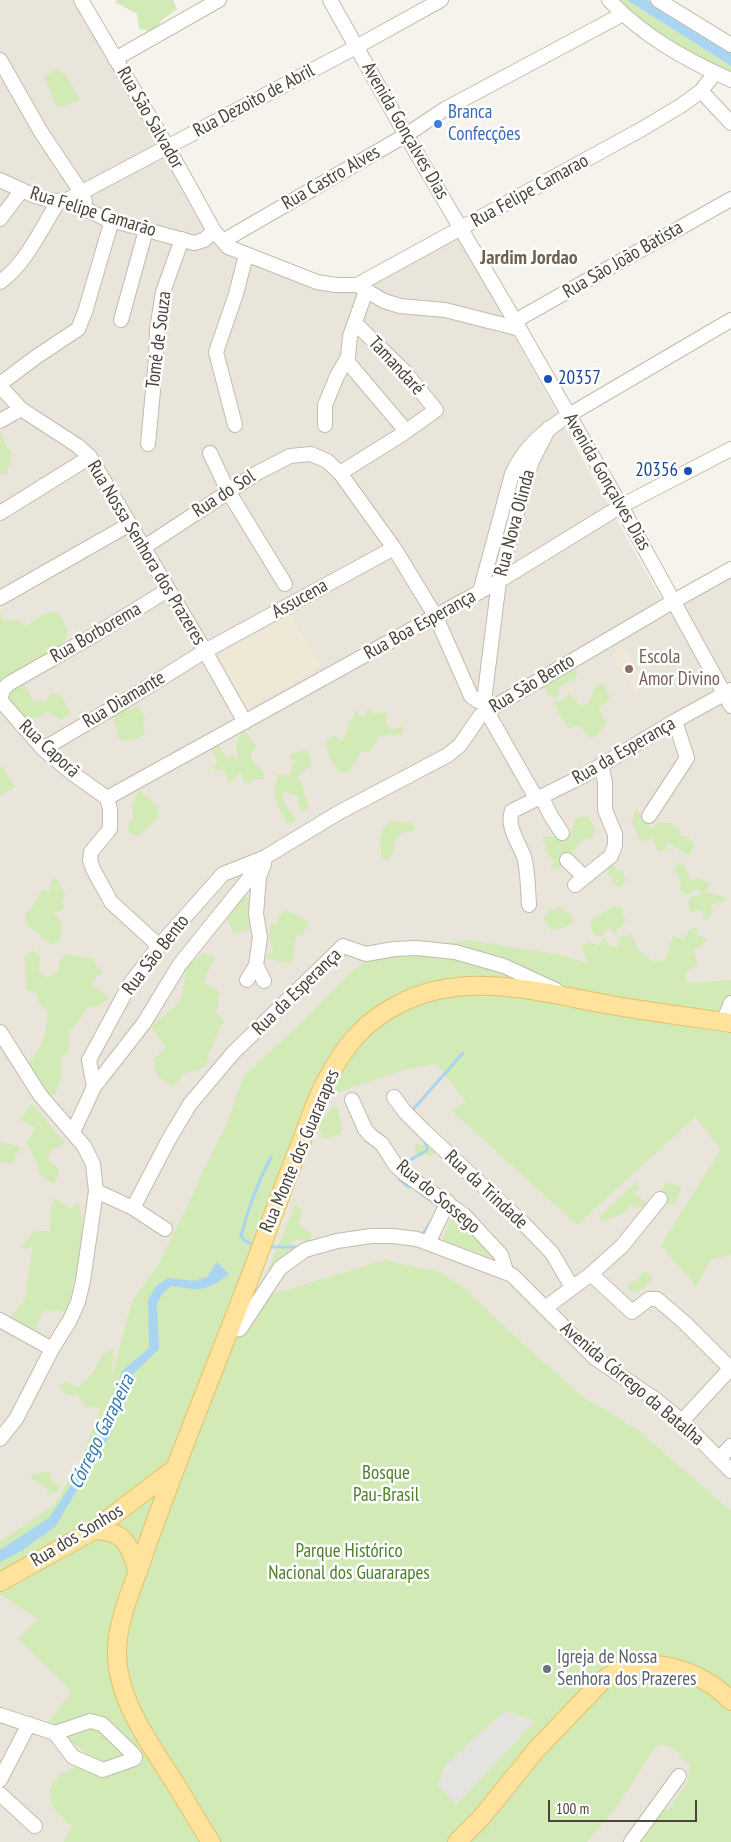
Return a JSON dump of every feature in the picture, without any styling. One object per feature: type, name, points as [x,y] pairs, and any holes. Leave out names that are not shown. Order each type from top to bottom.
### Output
[{"type":"main road","name":"Rua Monte dos Guararapes","points":[[211,1842],[131,1709],[121,1683],[117,1656],[119,1634],[121,1622],[174,1468],[324,1084],[341,1055],[357,1034],[374,1018],[400,1003],[428,991],[470,985],[510,988],[570,997],[612,1006],[727,1022]]},
{"type":"main road","name":"Rua dos Sonhos","points":[[0,1582],[94,1530],[174,1468]]},
{"type":"main road","points":[[94,1530],[112,1532],[122,1538],[130,1548],[138,1572]]},
{"type":"main road","points":[[457,1842],[481,1818],[536,1750],[599,1684],[611,1674],[645,1665],[678,1668],[712,1685],[731,1701]]},
{"type":"street","name":"Rua São Salvador","points":[[81,0],[218,236]]},
{"type":"street","points":[[115,59],[219,0]]},
{"type":"street","name":"Avenida Gonçalves Dias","points":[[330,0],[729,696]]},
{"type":"street","name":"Rua Dezoito de Abril","points":[[63,201],[168,148],[440,0]]},
{"type":"street","points":[[609,0],[653,38],[676,53],[731,80]]},
{"type":"street","points":[[658,0],[731,45]]},
{"type":"street","name":"Rua Castro Alves","points":[[218,236],[406,135],[445,109],[623,14]]},
{"type":"street","points":[[0,60],[41,132],[81,192],[90,212]]},
{"type":"street","name":"Rua Felipe Camarao","points":[[362,288],[462,229],[682,105],[701,91],[715,73]]},
{"type":"street","points":[[701,91],[731,123]]},
{"type":"street","name":"Rua Felipe Camarão","points":[[0,180],[35,196],[63,201],[112,220],[194,243],[218,236]]},
{"type":"street","points":[[0,219],[22,190]]},
{"type":"street","name":"Rua São João Batista","points":[[518,325],[731,199]]},
{"type":"street","points":[[0,282],[12,273],[22,261],[63,201]]},
{"type":"street","points":[[0,385],[36,357],[78,329],[85,312],[112,220]]},
{"type":"street","points":[[121,320],[146,230]]},
{"type":"street","points":[[218,236],[228,247],[318,282],[362,288],[400,306],[445,310],[518,325]]},
{"type":"street","name":"Tomé de Souza","points":[[148,444],[157,329],[163,292],[182,239]]},
{"type":"street","points":[[235,425],[216,352],[236,294],[246,255]]},
{"type":"street","points":[[325,425],[325,405],[346,360],[362,288]]},
{"type":"street","name":"Rua Nova Olinda","points":[[480,592],[512,474],[518,460],[530,445],[549,428],[568,416],[731,320]]},
{"type":"street","name":"Tamandaré","points":[[355,323],[405,372],[436,410],[406,431]]},
{"type":"street","points":[[346,360],[406,431],[340,473],[394,548],[436,616],[471,696],[486,707],[562,833]]},
{"type":"street","name":"Rua Nossa Senhora dos Prazeres","points":[[0,385],[21,409],[78,446],[90,457],[245,722]]},
{"type":"street","points":[[0,421],[21,409]]},
{"type":"street","name":"Rua Nova Olinda","points":[[486,707],[499,581],[532,460],[549,428]]},
{"type":"street","name":"Rua Boa Esperança","points":[[107,798],[480,592],[621,506],[731,449]]},
{"type":"street","points":[[210,452],[228,491],[285,584]]},
{"type":"street","name":"Rua do Sol","points":[[143,548],[228,491],[290,456],[311,454],[327,461],[340,473]]},
{"type":"street","points":[[0,514],[90,457]]},
{"type":"street","points":[[0,598],[130,524]]},
{"type":"street","name":"Assucena","points":[[205,651],[394,548]]},
{"type":"street","name":"Rua São Bento","points":[[94,1087],[89,1060],[130,984],[159,946],[223,874],[267,856],[338,813],[448,755],[464,739],[486,707],[731,569]]},
{"type":"street","name":"Rua Borborema","points":[[24,675],[168,590]]},
{"type":"street","name":"Rua Diamante","points":[[43,748],[133,696],[205,651]]},
{"type":"street","name":"Rua Caporã","points":[[24,675],[4,688],[1,701],[43,748],[72,773],[107,798]]},
{"type":"street","name":"Rua da Esperança","points":[[529,905],[524,857],[515,839],[510,815],[515,809],[585,775],[675,721],[729,696]]},
{"type":"street","points":[[649,816],[687,758],[675,721]]},
{"type":"street","points":[[567,860],[580,881],[611,856],[615,845],[614,828],[605,810],[605,782],[601,765]]},
{"type":"street","points":[[107,798],[110,809],[110,828],[91,852],[90,860],[111,902],[159,946]]},
{"type":"street","points":[[247,980],[256,965],[260,937],[256,914],[260,877],[267,856]]},
{"type":"street","name":"Rua São Bento","points":[[73,1132],[94,1087],[144,1023],[180,964],[267,856]]},
{"type":"street","name":"Rua da Esperança","points":[[133,1208],[168,1141],[190,1104],[234,1052],[343,946],[366,954],[410,948],[455,952],[504,966],[570,997]]},
{"type":"street","points":[[256,965],[264,980]]},
{"type":"street","points":[[727,1022],[731,1003]]},
{"type":"street","points":[[0,1032],[40,1095],[84,1146],[93,1164],[96,1191],[78,1302],[16,1419],[0,1439]]},
{"type":"street","name":"Rua da Trindade","points":[[394,1097],[405,1112],[425,1132],[523,1223],[552,1253],[572,1287]]},
{"type":"street","name":"Rua do Sossego","points":[[352,1100],[365,1129],[370,1135],[378,1139],[396,1166],[464,1215],[496,1248],[501,1255],[506,1271]]},
{"type":"street","points":[[96,1191],[133,1208],[165,1229]]},
{"type":"street","points":[[545,1308],[591,1274],[622,1246],[660,1199]]},
{"type":"street","points":[[430,1239],[448,1202]]},
{"type":"street","name":"Avenida Córrego da Batalha","points":[[229,1330],[240,1329],[280,1268],[305,1250],[330,1243],[371,1236],[430,1239],[506,1271],[518,1280],[595,1358],[656,1400],[682,1421],[731,1471]]},
{"type":"street","points":[[591,1274],[632,1312],[650,1299],[657,1299],[684,1322],[731,1368],[682,1421]]},
{"type":"street","points":[[0,1320],[52,1349]]},
{"type":"street","points":[[719,1459],[731,1446]]},
{"type":"street","points":[[0,1715],[55,1732],[90,1721],[102,1724],[135,1757],[103,1770],[73,1757],[55,1732]]},
{"type":"street","points":[[0,1780],[29,1724]]},
{"type":"street","points":[[631,1842],[679,1776]]},
{"type":"street","points":[[0,1794],[34,1826]]},
{"type":"shaded area","points":[[0,0],[77,0],[220,248],[350,291],[458,236],[665,606],[677,594],[731,561],[731,1842],[0,1842]]},
{"type":"shaded area","points":[[290,614],[321,666],[246,709],[216,657]]},
{"type":"shaded area","name":"Escola Amor Divino","points":[[624,647],[647,685],[635,692],[612,654]]},
{"type":"shaded area","points":[[505,1711],[535,1721],[457,1804],[438,1786],[445,1765]]},
{"type":"green space","points":[[116,0],[173,0],[177,9],[162,20],[154,32],[139,29],[137,14],[115,2]]},
{"type":"green space","points":[[616,0],[627,0],[731,66],[731,74],[654,32]]},
{"type":"green space","points":[[58,69],[67,76],[80,100],[57,108],[44,76]]},
{"type":"green space","points":[[0,431],[12,453],[7,475],[0,474]]},
{"type":"green space","points":[[57,611],[66,629],[67,636],[64,642],[49,654],[0,682],[0,612],[4,622],[16,619],[26,626],[43,615]]},
{"type":"green space","points":[[573,666],[577,671],[576,678],[557,688],[560,692],[557,697],[548,696],[546,688],[538,689],[546,680],[554,680],[556,676]]},
{"type":"green space","points":[[22,681],[33,700],[45,703],[51,693],[62,696],[70,712],[62,720],[47,712],[34,718],[22,714],[12,705],[5,692]]},
{"type":"green space","points":[[603,684],[611,698],[604,705],[598,706],[606,722],[604,728],[596,736],[590,738],[580,725],[568,728],[560,717],[554,702],[563,701],[569,693],[578,703],[584,706],[590,700],[595,687]]},
{"type":"green space","points":[[126,704],[131,710],[138,706],[145,718],[143,728],[145,735],[135,740],[120,741],[111,713]]},
{"type":"green space","points":[[368,708],[373,713],[386,712],[386,722],[390,729],[403,727],[402,734],[378,736],[375,745],[368,752],[361,752],[348,773],[339,772],[329,757],[326,741],[335,736],[342,741],[357,709],[359,716],[363,718]]},
{"type":"green space","points":[[244,731],[257,747],[251,753],[252,760],[264,772],[264,779],[254,780],[246,784],[240,773],[230,783],[222,769],[214,770],[217,760],[208,745],[216,742],[227,758],[233,755],[236,760],[238,755],[237,742]]},
{"type":"green space","points":[[308,750],[312,766],[302,772],[298,778],[302,784],[309,808],[301,812],[298,796],[283,791],[283,801],[296,820],[287,824],[276,800],[276,782],[278,775],[290,774],[292,764],[296,760],[289,758],[292,753]]},
{"type":"green space","points":[[0,765],[15,787],[0,796]]},
{"type":"green space","points":[[139,790],[158,807],[158,817],[136,836],[129,833],[128,825],[133,819],[132,805]]},
{"type":"green space","points":[[637,808],[642,821],[650,823],[650,829],[658,823],[671,823],[680,830],[681,836],[690,838],[694,845],[690,856],[668,842],[665,851],[658,850],[652,838],[645,841],[639,840],[635,826],[631,822]]},
{"type":"green space","points":[[588,816],[595,829],[592,839],[582,840],[558,869],[550,868],[554,862],[545,849],[548,844],[541,840],[544,837],[563,836],[572,831],[575,818]]},
{"type":"green space","points":[[391,820],[400,823],[412,822],[415,830],[403,833],[395,839],[394,851],[387,860],[381,858],[380,838],[383,829]]},
{"type":"green space","points":[[680,862],[687,870],[691,881],[699,878],[711,884],[705,892],[725,897],[725,902],[711,904],[713,912],[707,920],[702,920],[703,911],[696,910],[693,913],[689,911],[689,899],[700,895],[700,890],[697,889],[686,895],[679,890],[681,885],[678,874],[673,869]]},
{"type":"green space","points":[[612,863],[618,871],[623,871],[626,882],[619,887],[611,883],[614,879],[609,876],[608,867]]},
{"type":"green space","points":[[53,879],[58,880],[65,895],[62,902],[64,909],[54,913],[61,921],[61,939],[52,945],[27,925],[25,913],[42,890],[50,891]]},
{"type":"green space","points":[[240,888],[251,901],[254,928],[234,934],[221,906],[224,897]]},
{"type":"green space","points":[[613,905],[623,908],[622,913],[626,921],[616,931],[616,935],[608,927],[602,937],[593,934],[590,922]]},
{"type":"green space","points":[[557,906],[572,914],[573,923],[560,929],[550,930],[543,918],[548,914],[548,908],[556,912]]},
{"type":"green space","points":[[285,910],[301,917],[309,924],[303,934],[296,936],[292,963],[267,959],[266,956],[273,952],[269,927],[271,923],[276,925],[279,921],[278,917]]},
{"type":"green space","name":"Parque Histórico Nacional dos Guararapes","points":[[697,927],[697,935],[708,940],[694,951],[698,966],[688,970],[685,976],[687,980],[684,983],[731,980],[731,1255],[710,1260],[696,1287],[661,1245],[721,1149],[695,1117],[577,1225],[452,1111],[466,1102],[436,1064],[403,1070],[330,1095],[319,1124],[335,1104],[339,1112],[342,1129],[339,1135],[324,1139],[317,1128],[250,1301],[385,1260],[439,1272],[466,1289],[511,1333],[585,1399],[640,1432],[731,1511],[731,1842],[639,1842],[641,1837],[649,1832],[659,1809],[668,1810],[688,1782],[690,1765],[683,1760],[676,1750],[663,1744],[655,1747],[617,1807],[587,1842],[64,1842],[72,1826],[55,1810],[50,1797],[50,1790],[59,1775],[72,1769],[83,1757],[89,1757],[49,1721],[72,1692],[18,1639],[38,1619],[0,1594],[0,1542],[55,1504],[80,1461],[101,1408],[85,1407],[78,1396],[66,1394],[58,1385],[68,1382],[78,1388],[91,1375],[103,1354],[114,1349],[111,1380],[132,1301],[159,1264],[227,1123],[244,1076],[302,1022],[353,970],[375,955],[468,940],[562,955],[589,964],[581,947],[589,942],[598,946],[604,938],[611,947],[617,947],[620,937],[632,934],[639,950],[654,961],[665,960],[673,936],[684,939],[689,930]]},
{"type":"green space","points":[[33,950],[40,956],[39,972],[46,977],[54,974],[59,969],[60,961],[65,954],[94,959],[97,967],[103,972],[96,977],[91,985],[102,991],[109,999],[94,1008],[88,1007],[74,1027],[69,1030],[69,1053],[61,1057],[62,1071],[59,1085],[55,1094],[49,1095],[28,1063],[37,1052],[47,1025],[47,1011],[38,1003],[36,993],[26,989],[25,956]]},
{"type":"green space","points":[[205,953],[215,958],[203,982],[220,992],[216,1013],[224,1020],[210,1050],[206,1067],[183,1074],[174,1087],[158,1077],[153,1060],[166,1047],[151,1027],[179,1003],[187,965]]},
{"type":"green space","points":[[32,1103],[65,1143],[50,1151],[48,1160],[59,1170],[55,1184],[40,1176],[35,1158],[26,1143],[36,1128],[20,1120]]},
{"type":"green space","points":[[430,1138],[436,1152],[430,1156],[419,1157],[414,1146],[419,1144],[422,1146]]},
{"type":"green space","points":[[0,1142],[21,1147],[11,1164],[0,1162]]},
{"type":"green space","points":[[636,1182],[640,1188],[634,1192],[647,1204],[638,1208],[632,1205],[627,1206],[627,1211],[602,1222],[599,1217]]},
{"type":"green space","points":[[666,1182],[682,1187],[674,1205],[667,1204],[661,1192]]},
{"type":"green space","points":[[55,1198],[70,1209],[79,1202],[83,1229],[81,1251],[67,1312],[52,1310],[42,1312],[34,1334],[9,1319],[25,1300],[32,1248],[21,1247],[34,1231],[50,1231],[50,1209]]},
{"type":"green space","points":[[295,1205],[302,1209],[299,1225],[312,1234],[310,1241],[293,1240],[293,1250],[276,1263],[267,1273]]},
{"type":"green space","points":[[454,1212],[502,1261],[442,1240]]},
{"type":"green space","points":[[643,1271],[650,1274],[653,1278],[643,1288],[630,1292],[628,1286],[631,1282],[636,1282]]},
{"type":"green space","points":[[49,1472],[53,1482],[61,1487],[57,1493],[54,1492],[51,1496],[43,1485],[31,1479],[31,1474]]},
{"type":"water","points":[[627,0],[648,0],[731,53],[731,66]]},
{"type":"water","name":"Córrego Garapeira","points":[[217,1262],[229,1274],[221,1280],[202,1289],[171,1286],[162,1294],[157,1304],[159,1349],[129,1378],[112,1432],[55,1527],[21,1551],[0,1562],[0,1550],[49,1518],[74,1481],[94,1446],[114,1399],[122,1371],[149,1348],[148,1300],[156,1286],[168,1278],[194,1281],[207,1277]]},
{"type":"waterway","points":[[410,1113],[463,1053]]},
{"type":"waterway","points":[[407,1164],[410,1160],[427,1150],[427,1145],[421,1137]]},
{"type":"waterway","points":[[252,1244],[245,1241],[241,1236],[254,1195],[271,1157]]},
{"type":"waterway","points":[[400,1174],[399,1179],[407,1186],[415,1188],[435,1204],[438,1207],[437,1211]]},
{"type":"waterway","points":[[421,1236],[432,1221]]},
{"type":"waterway","points":[[270,1247],[299,1247]]},
{"type":"place","name":"Branca Confecções","points":[[438,124]]},
{"type":"place","name":"20357","points":[[548,379]]},
{"type":"place","name":"20356","points":[[688,471]]},
{"type":"place","name":"Escola Amor Divino","points":[[629,669]]},
{"type":"place","name":"Igreja de Nossa Senhora dos Prazeres","points":[[547,1669]]},
{"type":"district","name":"Jardim Jordao","points":[[529,258]]},
{"type":"park label","name":"Bosque Pau-Brasil","points":[[386,1485]]}]
